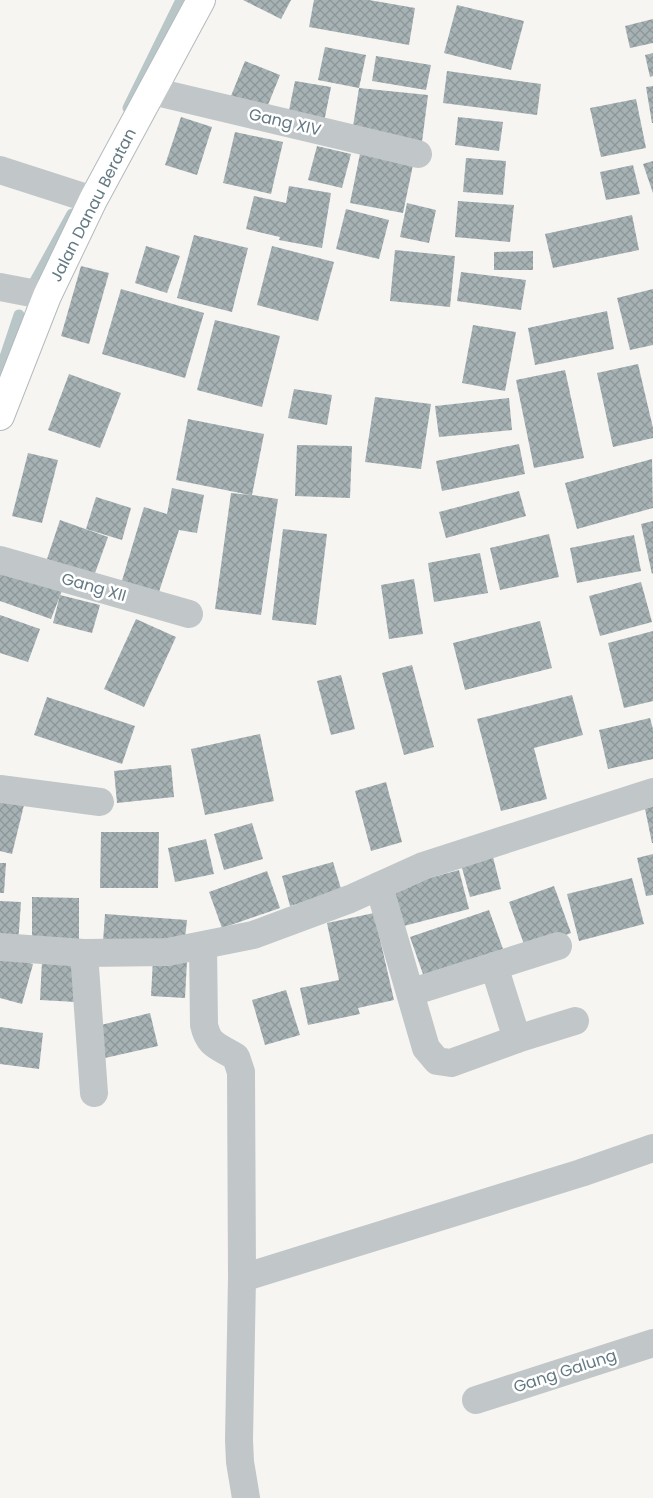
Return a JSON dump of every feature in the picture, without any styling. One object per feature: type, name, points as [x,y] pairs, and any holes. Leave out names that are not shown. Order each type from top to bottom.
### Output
[{"type":"street","name":"Jalan Danau Beratan","points":[[0,416],[47,296],[93,200],[201,0]]},
{"type":"street","name":"Gang XIV","points":[[152,91],[418,154]]},
{"type":"street","points":[[0,170],[93,200]]},
{"type":"street","points":[[0,287],[47,296]]},
{"type":"street","name":"Gang XII","points":[[0,560],[189,614]]},
{"type":"street","points":[[0,789],[100,802]]},
{"type":"street","points":[[0,947],[84,952],[168,952],[253,935],[286,924],[441,859],[653,792]]},
{"type":"street","points":[[379,886],[412,992],[426,1048],[437,1060],[451,1064],[517,1039],[575,1021]]},
{"type":"street","points":[[203,946],[204,1025],[206,1036],[211,1043],[236,1057],[241,1072],[242,1278],[239,1447],[246,1498]]},
{"type":"street","points":[[412,992],[558,946]]},
{"type":"street","points":[[84,952],[94,1093]]},
{"type":"street","points":[[494,966],[517,1039]]},
{"type":"street","points":[[242,1278],[581,1173],[653,1148]]},
{"type":"street","name":"Gang Galung","points":[[476,1400],[653,1343]]},
{"type":"building","points":[[243,0],[291,0],[281,19]]},
{"type":"building","points":[[314,0],[369,0],[415,8],[409,45],[309,27]]},
{"type":"building","points":[[457,5],[524,21],[511,70],[444,53]]},
{"type":"building","points":[[653,19],[653,43],[630,48],[625,26]]},
{"type":"building","points":[[325,47],[366,55],[359,88],[318,80]]},
{"type":"building","points":[[653,53],[653,76],[650,77],[645,55]]},
{"type":"building","points":[[376,56],[431,65],[426,90],[372,81]]},
{"type":"building","points":[[245,61],[280,75],[264,115],[229,101]]},
{"type":"building","points":[[447,71],[541,84],[537,115],[443,103]]},
{"type":"building","points":[[295,81],[331,87],[323,127],[287,120]]},
{"type":"building","points":[[653,86],[653,123],[652,123],[646,87]]},
{"type":"building","points":[[359,88],[428,95],[422,142],[352,133]]},
{"type":"building","points":[[636,99],[646,148],[601,157],[590,108]]},
{"type":"building","points":[[181,117],[212,127],[197,175],[165,165]]},
{"type":"building","points":[[458,117],[503,122],[499,151],[455,145]]},
{"type":"building","points":[[235,132],[283,142],[271,194],[223,183]]},
{"type":"building","points":[[317,146],[351,154],[342,188],[308,180]]},
{"type":"building","points":[[361,149],[414,160],[403,213],[350,203]]},
{"type":"building","points":[[466,158],[506,161],[503,195],[463,192]]},
{"type":"building","points":[[653,161],[653,193],[643,164]]},
{"type":"building","points":[[633,165],[640,194],[606,200],[600,172]]},
{"type":"building","points":[[289,186],[331,193],[322,248],[279,240],[280,237],[246,229],[254,196],[286,203]]},
{"type":"building","points":[[458,201],[514,205],[510,242],[455,237]]},
{"type":"building","points":[[407,203],[436,210],[429,243],[400,237]]},
{"type":"building","points":[[346,209],[389,220],[379,259],[336,249]]},
{"type":"building","points":[[632,215],[639,250],[553,268],[545,234]]},
{"type":"building","points":[[194,235],[248,248],[232,312],[177,298]]},
{"type":"building","points":[[146,246],[180,256],[167,293],[135,283]]},
{"type":"building","points":[[272,246],[334,262],[318,321],[257,305]]},
{"type":"building","points":[[395,250],[455,256],[450,307],[390,301]]},
{"type":"building","points":[[533,251],[533,270],[494,270],[494,252]]},
{"type":"building","points":[[81,266],[109,273],[89,344],[61,336]]},
{"type":"building","points":[[461,272],[526,280],[521,310],[457,301]]},
{"type":"building","points":[[121,289],[204,313],[185,378],[102,354]]},
{"type":"building","points":[[653,289],[653,345],[630,350],[617,298]]},
{"type":"building","points":[[607,311],[614,349],[535,365],[528,328]]},
{"type":"building","points":[[215,320],[280,336],[262,407],[197,390]]},
{"type":"building","points":[[473,325],[516,332],[505,391],[462,383]]},
{"type":"building","points":[[638,364],[653,428],[653,438],[613,447],[597,373]]},
{"type":"building","points":[[565,370],[584,458],[534,468],[516,380]]},
{"type":"building","points":[[69,374],[121,393],[100,448],[48,430]]},
{"type":"building","points":[[294,389],[332,395],[327,425],[288,418]]},
{"type":"building","points":[[375,397],[431,404],[421,469],[365,462]]},
{"type":"building","points":[[509,398],[512,430],[439,437],[435,406]]},
{"type":"building","points":[[188,419],[264,434],[252,495],[278,499],[261,615],[215,609],[231,493],[250,495],[176,480]]},
{"type":"building","points":[[519,444],[525,474],[442,491],[436,461]]},
{"type":"building","points":[[297,445],[352,446],[350,498],[295,496]]},
{"type":"building","points":[[28,453],[58,460],[42,523],[12,516]]},
{"type":"building","points":[[652,459],[653,508],[577,529],[565,483]]},
{"type":"building","points":[[172,488],[204,495],[197,533],[179,530],[158,595],[121,584],[144,507],[167,514]]},
{"type":"building","points":[[519,491],[526,516],[446,538],[439,512]]},
{"type":"building","points":[[96,497],[131,508],[122,540],[86,529]]},
{"type":"building","points":[[60,520],[108,537],[94,576],[47,559]]},
{"type":"building","points":[[653,521],[653,573],[652,574],[641,524]]},
{"type":"building","points":[[283,529],[327,534],[316,625],[272,620]]},
{"type":"building","points":[[549,534],[559,577],[500,590],[490,548]]},
{"type":"building","points":[[634,535],[641,571],[577,583],[570,548]]},
{"type":"building","points":[[480,553],[488,593],[434,602],[428,563]]},
{"type":"building","points":[[0,565],[63,588],[51,619],[0,601]]},
{"type":"building","points":[[414,579],[423,634],[389,639],[381,585]]},
{"type":"building","points":[[641,582],[652,622],[600,636],[589,596]]},
{"type":"building","points":[[60,595],[100,605],[92,633],[53,623]]},
{"type":"building","points":[[0,615],[40,629],[28,662],[0,653]]},
{"type":"building","points":[[136,619],[176,637],[144,707],[104,689]]},
{"type":"building","points":[[540,621],[552,668],[465,690],[453,643]]},
{"type":"building","points":[[653,631],[653,701],[624,708],[608,643]]},
{"type":"building","points":[[412,665],[434,747],[404,755],[382,673]]},
{"type":"building","points":[[341,675],[355,729],[331,735],[317,681]]},
{"type":"building","points":[[572,695],[583,735],[534,748],[547,799],[501,811],[477,719]]},
{"type":"building","points":[[47,697],[135,726],[122,764],[34,735]]},
{"type":"building","points":[[650,718],[653,729],[653,759],[608,769],[599,730]]},
{"type":"building","points":[[260,734],[274,801],[205,815],[191,749]]},
{"type":"building","points":[[171,765],[174,797],[117,803],[114,771]]},
{"type":"building","points":[[386,782],[402,842],[371,851],[355,791]]},
{"type":"building","points":[[0,799],[24,805],[12,854],[0,851]]},
{"type":"building","points":[[653,802],[653,843],[652,843],[644,804]]},
{"type":"building","points":[[252,823],[263,859],[224,870],[214,834]]},
{"type":"building","points":[[101,832],[159,832],[158,888],[100,888]]},
{"type":"building","points":[[206,839],[214,874],[175,882],[168,848]]},
{"type":"building","points":[[491,849],[501,889],[470,897],[459,857]]},
{"type":"building","points":[[653,854],[653,895],[646,896],[637,858]]},
{"type":"building","points":[[333,862],[342,892],[290,906],[282,876]]},
{"type":"building","points":[[0,863],[6,863],[4,893],[0,893]]},
{"type":"building","points":[[459,870],[469,909],[400,927],[389,889]]},
{"type":"building","points":[[267,871],[280,908],[222,928],[209,892]]},
{"type":"building","points":[[632,878],[644,924],[579,941],[567,894]]},
{"type":"building","points":[[554,886],[571,933],[526,950],[509,902]]},
{"type":"building","points":[[32,897],[79,898],[79,948],[32,947]]},
{"type":"building","points":[[0,901],[21,902],[18,944],[0,943]]},
{"type":"building","points":[[489,910],[503,949],[424,977],[410,937]]},
{"type":"building","points":[[374,913],[394,1000],[358,1008],[360,1014],[308,1025],[300,988],[339,980],[327,923]]},
{"type":"building","points":[[105,914],[187,920],[184,948],[103,942]]},
{"type":"building","points":[[0,954],[33,964],[22,1004],[0,998]]},
{"type":"building","points":[[153,959],[187,961],[185,998],[151,996]]},
{"type":"building","points":[[42,961],[78,962],[76,1002],[40,1000]]},
{"type":"building","points":[[286,990],[300,1035],[265,1045],[252,1000]]},
{"type":"building","points":[[150,1013],[158,1046],[105,1058],[97,1026]]},
{"type":"building","points":[[0,1027],[43,1033],[39,1069],[0,1064]]},
{"type":"waterway","points":[[128,108],[181,0]]},
{"type":"waterway","points":[[28,294],[72,214]]},
{"type":"waterway","points":[[0,372],[19,315]]}]
